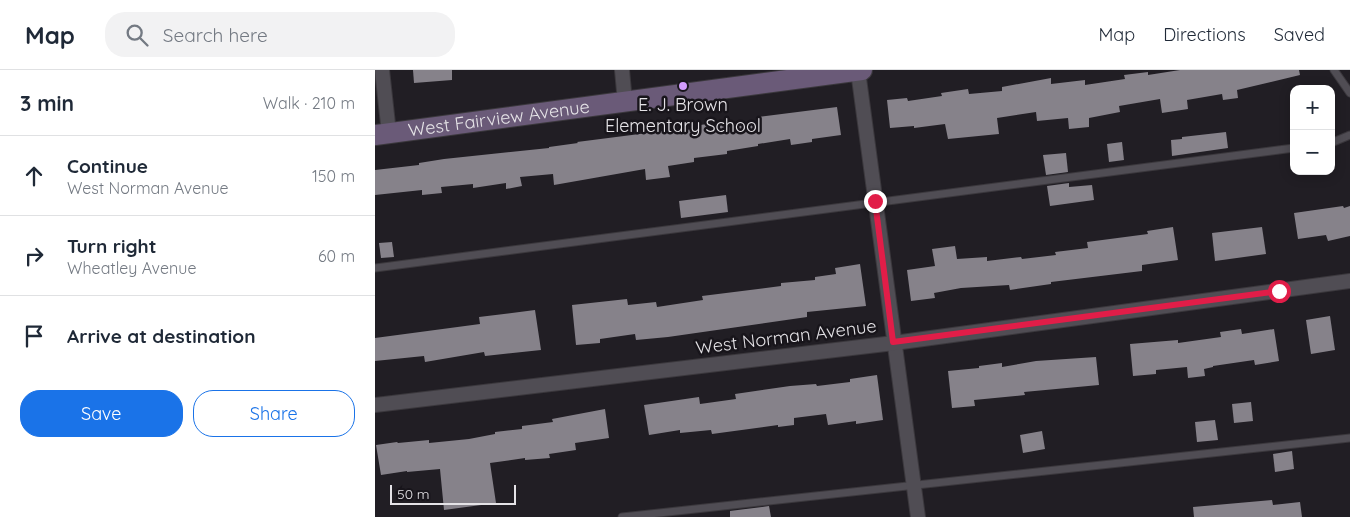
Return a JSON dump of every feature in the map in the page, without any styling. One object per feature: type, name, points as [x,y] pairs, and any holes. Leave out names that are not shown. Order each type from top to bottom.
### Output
[{"type":"street","points":[[382,70],[382,134]]},
{"type":"street","points":[[622,70],[625,102]]},
{"type":"street","points":[[858,70],[918,517]]},
{"type":"street","name":"West Fairview Avenue","points":[[382,134],[862,70]]},
{"type":"street","name":"West Norman Avenue","points":[[375,405],[893,342],[1350,280]]},
{"type":"lane","points":[[1334,70],[1350,93]]},
{"type":"lane","points":[[1335,141],[1350,135]]},
{"type":"lane","points":[[375,268],[875,201],[1290,149]]},
{"type":"lane","points":[[622,517],[1350,438]]},
{"type":"building","points":[[413,70],[452,70],[452,80],[414,83]]},
{"type":"building","points":[[1180,70],[1299,70],[1300,75],[1237,90],[1238,98],[1223,100],[1222,94],[1187,100],[1188,109],[1162,113],[1160,99],[1119,106],[1120,112],[1089,118],[1089,127],[1069,129],[1068,118],[1037,121],[1036,112],[997,118],[999,134],[948,139],[945,124],[914,128],[914,126],[890,128],[887,100],[907,98],[908,101],[942,96],[941,93],[968,89],[969,94],[1002,91],[1002,87],[1051,78],[1051,84],[1085,80],[1085,85],[1125,79],[1124,75],[1148,72],[1148,75]]},
{"type":"building","points":[[837,107],[841,135],[812,139],[812,142],[791,145],[790,139],[758,144],[758,146],[727,151],[727,154],[694,158],[694,162],[668,166],[670,177],[646,180],[645,169],[554,185],[553,174],[520,177],[522,186],[506,189],[506,183],[473,188],[473,184],[441,187],[442,193],[422,195],[422,190],[375,195],[375,170],[419,165],[419,163],[444,159],[549,148],[577,142],[701,128],[700,125],[723,122],[724,128],[759,123],[758,117]]},
{"type":"building","points":[[1226,132],[1228,148],[1172,156],[1171,140]]},
{"type":"building","points":[[1122,142],[1124,160],[1109,162],[1107,144]]},
{"type":"building","points":[[1066,153],[1068,172],[1046,175],[1043,155]]},
{"type":"building","points":[[1069,183],[1069,187],[1092,185],[1094,200],[1050,206],[1047,186]]},
{"type":"building","points":[[726,195],[728,212],[681,218],[679,201]]},
{"type":"building","points":[[1343,206],[1344,208],[1350,206],[1350,236],[1328,241],[1326,235],[1298,239],[1294,213]]},
{"type":"building","points":[[1173,227],[1178,260],[1142,265],[1142,271],[1051,282],[1051,284],[1010,290],[1009,285],[961,288],[934,293],[935,298],[911,301],[907,270],[935,266],[932,249],[955,246],[957,259],[987,257],[987,261],[1021,257],[1022,259],[1056,255],[1055,252],[1088,248],[1087,242],[1148,234],[1147,231]]},
{"type":"building","points":[[1262,227],[1266,254],[1215,261],[1212,233]]},
{"type":"building","points":[[392,242],[394,257],[381,258],[379,243]]},
{"type":"building","points":[[860,264],[866,306],[807,312],[807,317],[668,337],[636,340],[635,334],[600,339],[600,343],[576,345],[572,305],[627,299],[628,305],[656,302],[657,307],[703,300],[702,296],[781,286],[781,283],[815,280],[815,277],[836,274],[835,268]]},
{"type":"building","points":[[535,310],[541,350],[485,356],[484,352],[425,362],[424,356],[375,361],[375,338],[480,324],[479,317]]},
{"type":"building","points":[[1330,316],[1335,350],[1311,354],[1306,320]]},
{"type":"building","points":[[1241,329],[1242,334],[1274,329],[1279,361],[1255,365],[1254,360],[1213,366],[1204,369],[1205,376],[1188,378],[1187,367],[1156,370],[1156,374],[1133,376],[1130,344],[1178,340],[1178,343],[1221,337],[1220,332]]},
{"type":"building","points":[[1096,357],[1099,385],[1024,392],[1025,395],[974,400],[975,406],[952,408],[948,371],[979,368],[979,366],[1002,363],[1002,367],[1036,361]]},
{"type":"building","points":[[877,375],[883,420],[856,424],[856,421],[828,425],[826,414],[794,418],[794,425],[778,427],[778,425],[712,434],[711,430],[680,433],[680,430],[649,435],[644,405],[699,397],[700,404],[736,399],[735,394],[790,386],[816,384],[817,386],[850,382],[850,379]]},
{"type":"building","points":[[1251,402],[1253,421],[1234,423],[1232,404]]},
{"type":"building","points":[[605,409],[609,438],[575,443],[576,450],[549,454],[550,458],[525,460],[525,458],[490,463],[496,503],[444,510],[440,469],[381,475],[376,445],[397,442],[429,440],[429,443],[469,439],[495,434],[495,432],[522,429],[522,426],[553,422],[552,419]]},
{"type":"building","points":[[1215,420],[1218,440],[1197,442],[1195,422]]},
{"type":"building","points":[[1042,431],[1045,449],[1023,453],[1020,435]]},
{"type":"building","points":[[1292,451],[1294,469],[1275,472],[1273,454]]},
{"type":"building","points":[[1272,500],[1273,505],[1300,502],[1302,517],[1194,517],[1193,507]]},
{"type":"building","points":[[769,506],[771,517],[730,517],[730,511]]},
{"type":"place","name":"E. J. Brown Elementary School","points":[[683,86]]},
{"type":"route","points":[[875,201],[893,342],[1279,291]]}]
